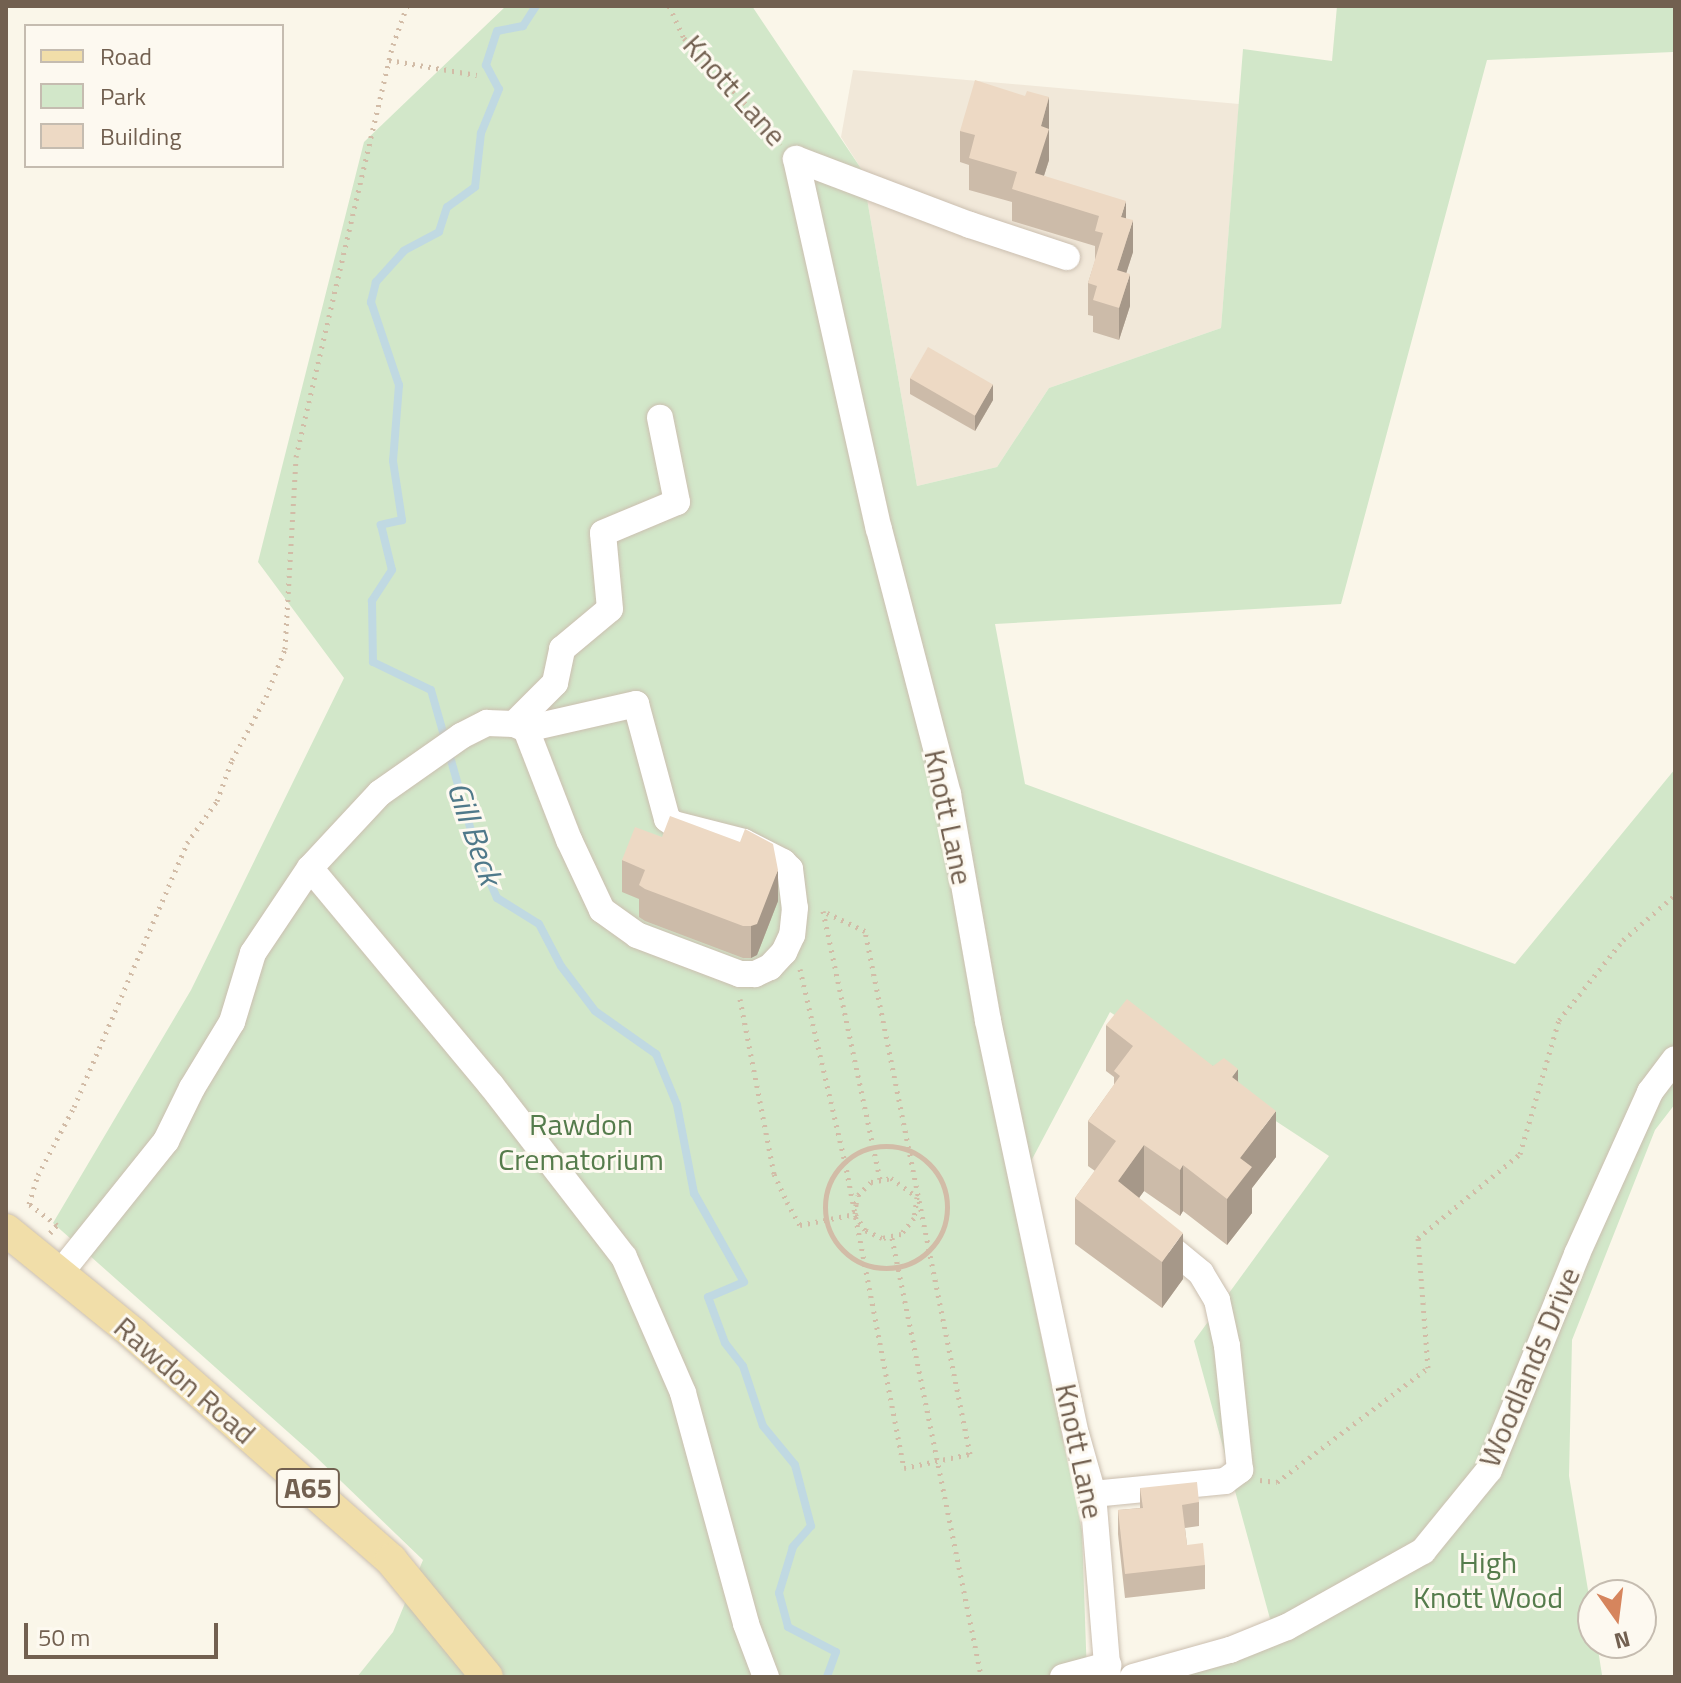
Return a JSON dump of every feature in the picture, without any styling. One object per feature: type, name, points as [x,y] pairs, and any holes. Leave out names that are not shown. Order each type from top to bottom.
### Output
[{"type":"main road","name":"Rawdon Road","points":[[6,1230],[61,1272],[391,1560],[487,1677]]},
{"type":"street","points":[[796,159],[981,229],[1067,257]]},
{"type":"street","name":"Knott Lane","points":[[796,159],[879,529],[948,794],[991,1036],[1076,1434],[1093,1494],[1108,1671]]},
{"type":"street","points":[[520,726],[555,683],[562,649],[610,609],[603,533],[677,502],[660,418]]},
{"type":"street","points":[[61,1272],[166,1141],[192,1088],[232,1022],[253,953],[310,868],[380,793],[461,736],[487,723],[520,726],[636,704],[667,819],[674,824],[744,842],[783,862],[792,877],[795,908],[792,935],[784,952],[770,967],[755,974],[734,972],[637,935],[602,910],[520,726]]},
{"type":"street","points":[[310,868],[491,1085],[624,1257],[683,1393],[746,1624],[766,1677]]},
{"type":"street","name":"Woodlands Drive","points":[[1133,1677],[1230,1650],[1287,1627],[1423,1551],[1489,1470],[1577,1254],[1650,1092],[1675,1059]]},
{"type":"street","points":[[1093,1494],[1234,1477],[1242,1461],[1226,1335],[1217,1300],[1201,1273],[1138,1222]]},
{"type":"street","points":[[1063,1677],[1108,1671]]},
{"type":"path","points":[[34,1252],[57,1225],[29,1204],[38,1175],[74,1107],[187,843],[217,801],[232,760],[266,697],[285,649],[296,457],[389,60],[407,6]]},
{"type":"path","name":"Knott Lane","points":[[669,6],[684,38],[796,159]]},
{"type":"path","points":[[389,60],[477,75]]},
{"type":"path","points":[[1234,1477],[1277,1482],[1428,1368],[1418,1238],[1520,1154],[1559,1020],[1623,940],[1675,895]]},
{"type":"path","points":[[792,935],[845,1162],[904,1468],[970,1454],[865,931],[825,912],[795,908]]},
{"type":"path","points":[[825,912],[880,1179]]},
{"type":"path","points":[[734,972],[774,1174],[800,1225],[855,1214]]},
{"type":"path","points":[[875,1148],[907,1150],[925,1160],[939,1176],[946,1196],[947,1216],[941,1235],[929,1251],[897,1268],[865,1264],[840,1249],[826,1221],[826,1194],[834,1175],[845,1162],[875,1148]]},
{"type":"path","points":[[880,1179],[901,1182],[917,1197],[909,1227],[892,1238],[873,1236],[855,1214],[858,1195],[871,1182],[880,1179]]},
{"type":"path","points":[[892,1238],[981,1677]]},
{"type":"shaded area","points":[[853,70],[1239,104],[1221,328],[1049,388],[997,467],[917,486],[862,170],[841,137]]},
{"type":"green space","points":[[506,6],[752,6],[862,170],[917,486],[997,467],[1049,388],[1221,328],[1243,49],[1332,61],[1337,6],[1675,6],[1675,58],[1673,52],[1487,60],[1341,604],[995,624],[1025,784],[1515,964],[1675,769],[1675,1104],[1655,1130],[1572,1340],[1569,1476],[1586,1579],[1577,1579],[1577,1659],[1600,1659],[1602,1675],[1174,1677],[1272,1626],[1194,1341],[1329,1156],[1110,1012],[1012,1197],[1082,1531],[1087,1677],[357,1677],[393,1632],[423,1560],[315,1456],[53,1223],[191,990],[344,678],[258,562],[364,142]]},
{"type":"building","points":[[975,80],[1025,96],[1027,91],[1049,97],[1041,126],[1049,129],[1035,173],[1126,201],[1121,217],[1133,220],[1117,270],[1130,274],[1119,308],[1093,300],[1097,286],[1088,283],[1103,233],[1095,231],[1099,216],[1012,189],[1017,172],[969,158],[975,135],[960,131]]},
{"type":"building","points":[[928,347],[993,384],[975,416],[910,378]]},
{"type":"building","points":[[670,816],[740,842],[745,829],[773,844],[778,870],[757,924],[743,926],[639,885],[645,870],[622,860],[635,827],[662,837]]},
{"type":"building","points":[[1127,999],[1213,1066],[1224,1058],[1238,1069],[1232,1077],[1276,1111],[1240,1158],[1252,1167],[1227,1199],[1183,1165],[1180,1170],[1144,1145],[1118,1181],[1183,1233],[1162,1262],[1075,1198],[1116,1141],[1088,1121],[1120,1076],[1114,1071],[1133,1046],[1106,1025]]},
{"type":"building","points":[[1197,1482],[1199,1502],[1182,1505],[1187,1545],[1203,1543],[1205,1565],[1125,1574],[1118,1510],[1143,1508],[1140,1488]]},
{"type":"waterway","name":"Gill Beck","points":[[536,6],[523,26],[497,31],[486,65],[499,89],[481,133],[475,187],[447,207],[439,232],[404,251],[376,282],[371,302],[399,385],[393,461],[402,520],[381,525],[392,570],[372,601],[373,662],[431,690],[477,852],[497,898],[539,924],[561,966],[595,1011],[656,1054],[677,1105],[694,1193],[744,1282],[708,1297],[725,1343],[743,1366],[763,1426],[795,1465],[811,1526],[793,1547],[779,1593],[788,1627],[836,1652],[827,1677]]},
{"type":"park label","name":"Rawdon Crematorium","points":[[581,1141]]},
{"type":"park label","name":"High Knott Wood","points":[[1488,1579]]}]
